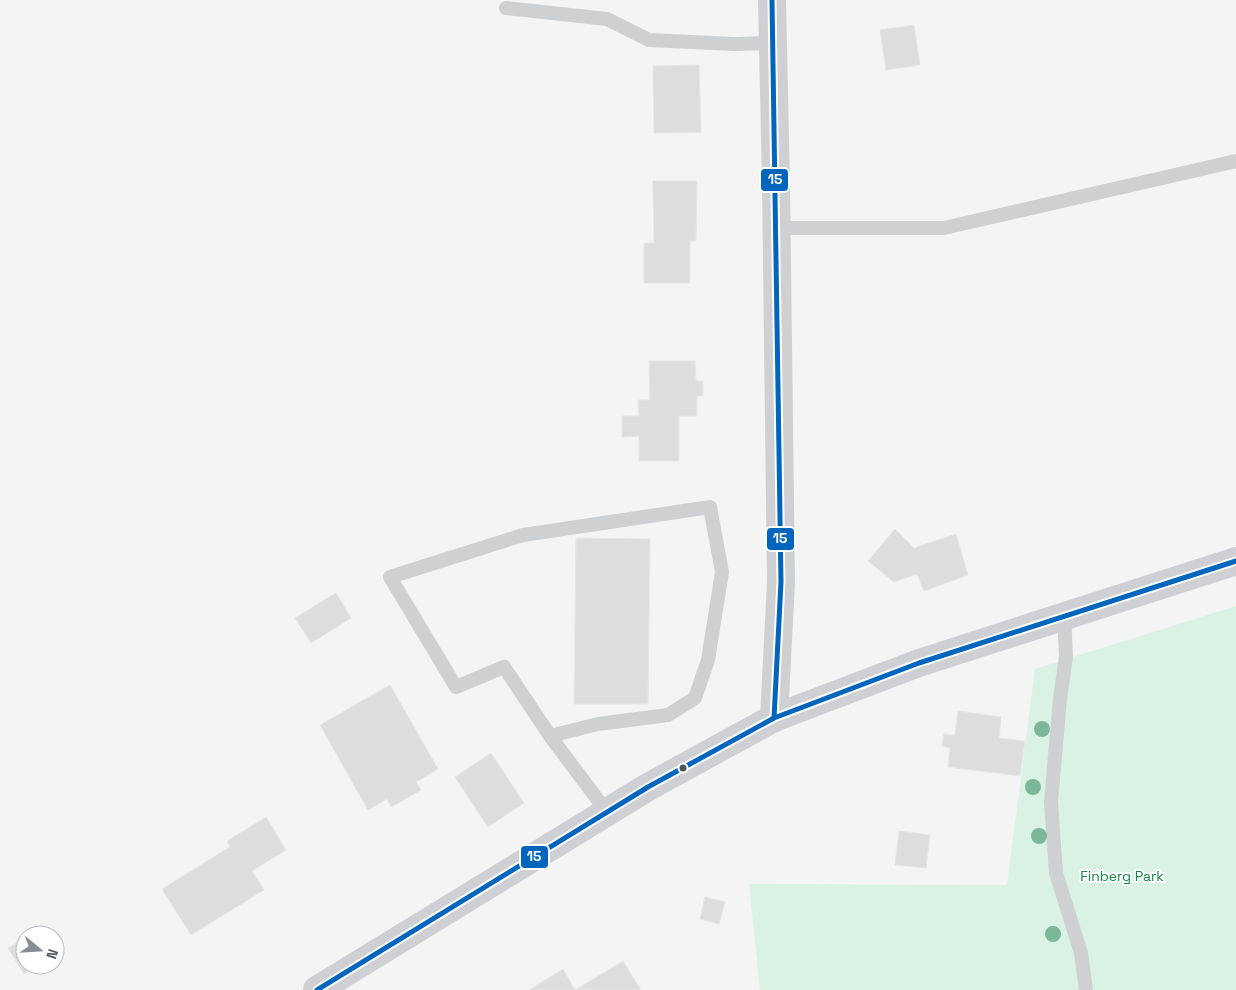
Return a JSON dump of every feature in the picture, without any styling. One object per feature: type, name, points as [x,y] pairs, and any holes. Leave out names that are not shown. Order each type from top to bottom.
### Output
[{"type":"main road","points":[[772,0],[781,582],[774,718]]},
{"type":"main road","points":[[317,990],[648,787],[774,718],[919,663],[1236,561]]},
{"type":"lane","points":[[506,8],[606,19],[648,40],[734,44],[773,43]]},
{"type":"lane","points":[[777,228],[944,228],[1236,162]]},
{"type":"lane","points":[[550,736],[598,724],[668,715],[695,698],[708,660],[722,572],[710,507],[523,535],[390,577],[456,687],[504,667],[550,736],[607,812]]},
{"type":"lane","points":[[1064,616],[1066,656],[1051,802],[1056,873],[1080,953],[1086,990]]},
{"type":"green space","name":"Finberg Park","points":[[1236,606],[1236,990],[760,990],[749,884],[1007,885],[1035,669]]},
{"type":"building","points":[[914,25],[920,65],[886,70],[880,30]]},
{"type":"building","points":[[699,65],[701,132],[654,133],[653,66]]},
{"type":"building","points":[[653,181],[697,181],[696,241],[690,241],[690,283],[644,283],[644,243],[654,243]]},
{"type":"building","points":[[649,361],[695,361],[696,381],[703,381],[703,396],[697,396],[697,416],[679,416],[679,461],[639,461],[639,436],[622,437],[622,416],[639,416],[638,400],[650,400]]},
{"type":"building","points":[[895,529],[914,548],[956,534],[968,575],[924,591],[917,574],[894,582],[868,561]]},
{"type":"building","points":[[576,538],[650,539],[648,704],[574,704]]},
{"type":"building","points":[[336,593],[351,618],[311,643],[295,618]]},
{"type":"building","points":[[390,685],[438,769],[416,782],[421,790],[391,807],[387,799],[368,810],[320,725]]},
{"type":"building","points":[[958,711],[1001,717],[999,738],[1025,741],[1020,776],[948,767],[950,748],[942,746],[944,734],[955,735]]},
{"type":"building","points":[[491,753],[524,803],[488,827],[455,777]]},
{"type":"building","points":[[266,817],[286,850],[252,871],[264,890],[191,935],[162,889],[230,847],[227,841]]},
{"type":"building","points":[[899,831],[930,835],[926,868],[895,865]]},
{"type":"building","points":[[705,897],[725,902],[719,924],[700,919]]},
{"type":"building","points":[[15,944],[15,959],[8,948]]},
{"type":"building","points":[[623,961],[641,990],[575,990]]},
{"type":"building","points":[[563,969],[575,990],[529,990]]},
{"type":"transit line","name":"15","points":[[772,0],[781,582],[774,718]]},
{"type":"transit line","name":"15","points":[[317,990],[648,787],[774,718],[919,663],[1236,561]]}]
